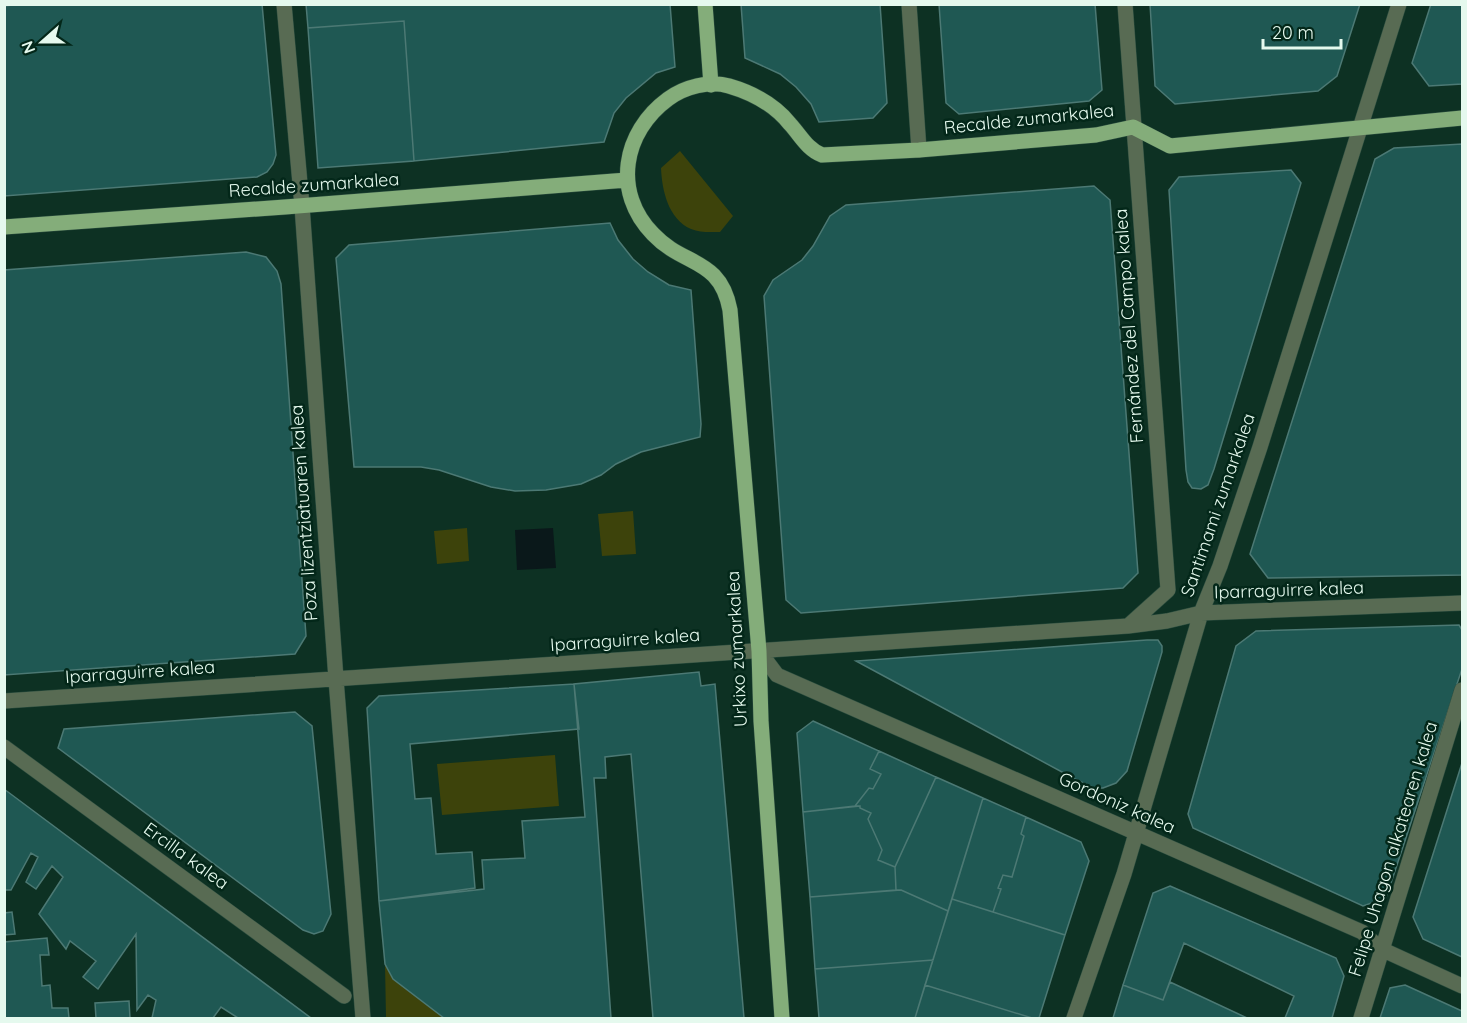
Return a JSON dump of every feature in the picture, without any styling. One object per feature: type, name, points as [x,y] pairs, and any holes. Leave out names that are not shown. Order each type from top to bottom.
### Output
[{"type":"main road","points":[[627,180],[631,148],[639,130],[660,104],[684,90],[711,85],[705,4]]},
{"type":"main road","name":"Recalde zumarkalea","points":[[711,85],[736,88],[771,104],[789,122],[811,151],[822,155],[919,150],[1096,135],[1133,127],[1170,146],[1462,118]]},
{"type":"main road","name":"Recalde zumarkalea","points":[[4,226],[302,206],[627,180]]},
{"type":"main road","name":"Urkixo zumarkalea","points":[[627,180],[639,215],[652,234],[678,254],[704,265],[719,280],[728,299],[759,651],[761,722],[782,1018]]},
{"type":"street","name":"Poza lizentziatuaren kalea","points":[[284,4],[302,206],[336,679],[370,1018]]},
{"type":"street","points":[[909,4],[919,150]]},
{"type":"street","name":"Fernández del Campo kalea","points":[[1125,4],[1168,590],[1128,626]]},
{"type":"street","name":"Santimami zumarkalea","points":[[1074,1018],[1136,832],[1201,613],[1220,566],[1256,458],[1399,4]]},
{"type":"street","name":"Iparraguirre kalea","points":[[4,701],[1128,626],[1167,621],[1201,613],[1462,603]]},
{"type":"street","name":"Gordoniz kalea","points":[[759,651],[777,675],[1362,932],[1381,949],[1462,986]]},
{"type":"street","name":"Felipe Uhagon alkatearen kalea","points":[[1361,1018],[1462,690]]},
{"type":"street","name":"Ercilla kalea","points":[[4,747],[344,996]]},
{"type":"green space","points":[[680,151],[733,216],[720,232],[702,232],[691,229],[677,218],[668,203],[661,168]]},
{"type":"green space","points":[[633,511],[636,554],[602,556],[598,514]]},
{"type":"green space","points":[[467,528],[469,561],[437,564],[434,531]]},
{"type":"green space","points":[[555,755],[559,806],[442,815],[437,764]]},
{"type":"green space","points":[[385,964],[393,979],[444,1018],[386,1018]]},
{"type":"shaded area","points":[[553,528],[556,568],[517,570],[515,530]]},
{"type":"building","points":[[22,4],[262,4],[276,155],[273,164],[267,172],[257,177],[4,196],[4,6]]},
{"type":"building","points":[[306,4],[670,4],[675,67],[656,73],[626,98],[614,113],[604,142],[414,161],[404,21],[308,28]]},
{"type":"building","points":[[741,4],[880,4],[887,103],[873,118],[819,122],[811,104],[796,87],[780,74],[745,58]]},
{"type":"building","points":[[939,4],[1095,4],[1102,90],[1089,101],[959,114],[946,103]]},
{"type":"building","points":[[1150,4],[1360,4],[1337,76],[1318,91],[1175,104],[1155,86]]},
{"type":"building","points":[[1431,4],[1462,4],[1462,84],[1429,86],[1412,63]]},
{"type":"building","points":[[404,21],[414,161],[318,168],[308,28]]},
{"type":"building","points":[[1462,144],[1462,575],[1268,578],[1250,554],[1375,159],[1394,148]]},
{"type":"building","points":[[1291,170],[1301,183],[1214,469],[1208,485],[1201,489],[1192,488],[1188,482],[1186,470],[1169,190],[1179,177]]},
{"type":"building","points":[[1094,186],[1110,200],[1138,573],[1123,588],[801,613],[786,600],[764,296],[773,280],[802,260],[830,216],[846,205]]},
{"type":"building","points":[[610,223],[618,240],[633,259],[648,272],[669,285],[691,290],[700,437],[641,452],[581,484],[546,490],[515,491],[491,487],[439,470],[421,467],[354,467],[336,258],[349,245]]},
{"type":"building","points":[[246,252],[266,257],[277,271],[281,284],[306,636],[295,654],[4,675],[4,270]]},
{"type":"building","points":[[1459,625],[1462,630],[1462,669],[1386,898],[1363,906],[1193,828],[1188,814],[1236,646],[1256,631]]},
{"type":"building","points":[[1158,640],[1162,646],[1162,652],[1127,771],[1116,783],[1103,788],[1094,788],[1075,779],[856,661]]},
{"type":"building","points":[[699,672],[701,686],[715,684],[744,1018],[653,1018],[631,754],[605,757],[606,778],[594,778],[611,1018],[444,1018],[393,979],[385,964],[379,901],[484,889],[482,860],[525,858],[522,821],[585,817],[574,684]]},
{"type":"building","points":[[574,684],[579,729],[410,744],[415,799],[431,798],[436,854],[472,852],[475,888],[379,901],[367,708],[379,696]]},
{"type":"building","points":[[295,712],[312,726],[331,914],[323,931],[314,934],[303,930],[58,748],[64,729]]},
{"type":"building","points":[[813,721],[879,751],[870,769],[881,774],[873,789],[869,788],[855,806],[803,812],[797,733]]},
{"type":"building","points":[[879,751],[936,777],[895,867],[878,860],[882,850],[868,819],[871,813],[860,806],[855,806],[869,788],[873,789],[881,774],[870,769]]},
{"type":"building","points":[[1462,763],[1462,957],[1423,939],[1413,917]]},
{"type":"building","points":[[936,777],[983,798],[948,911],[901,890],[896,890],[895,867]]},
{"type":"building","points":[[4,789],[311,1018],[238,1018],[221,1007],[213,1018],[152,1018],[156,1000],[148,995],[137,1010],[136,934],[98,989],[83,977],[96,961],[70,941],[66,949],[39,914],[63,877],[52,866],[36,889],[26,882],[38,857],[31,853],[11,890],[4,890]]},
{"type":"building","points":[[983,798],[1026,817],[1021,834],[1024,836],[1012,877],[1003,875],[993,912],[952,899]]},
{"type":"building","points":[[860,806],[871,813],[868,819],[882,850],[878,860],[895,867],[896,890],[810,897],[803,812]]},
{"type":"building","points":[[1026,817],[1081,842],[1089,861],[1065,935],[993,912],[1003,875],[1012,877],[1024,836],[1021,834]]},
{"type":"building","points":[[1170,886],[1336,958],[1344,976],[1332,1018],[1285,1018],[1294,996],[1184,943],[1163,1000],[1123,985],[1153,893]]},
{"type":"building","points":[[901,890],[948,911],[933,960],[815,969],[810,897]]},
{"type":"building","points":[[952,899],[1065,935],[1039,1018],[1032,1018],[925,985]]},
{"type":"building","points":[[12,912],[15,934],[4,935],[4,913]]},
{"type":"building","points":[[47,938],[49,955],[40,955],[42,986],[50,985],[52,1008],[68,1008],[69,1018],[4,1018],[4,942]]},
{"type":"building","points":[[933,960],[915,1018],[819,1018],[815,969]]},
{"type":"building","points":[[1170,982],[1247,1018],[1113,1018],[1123,985],[1163,1000]]},
{"type":"building","points":[[925,985],[1032,1018],[915,1018]]},
{"type":"building","points":[[1405,985],[1462,1011],[1462,1018],[1380,1018],[1390,988]]},
{"type":"building","points":[[129,1001],[130,1018],[96,1018],[95,1003]]}]
